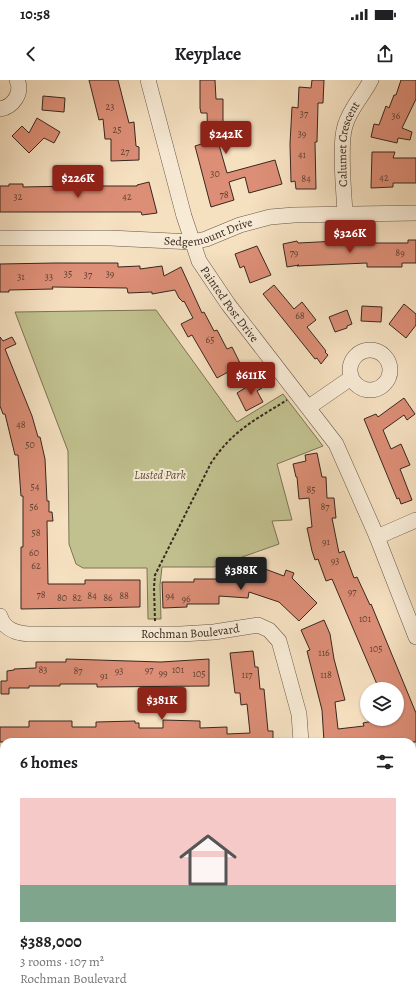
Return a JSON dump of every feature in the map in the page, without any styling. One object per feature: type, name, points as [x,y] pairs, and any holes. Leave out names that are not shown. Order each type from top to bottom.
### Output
[{"type":"street","points":[[0,109],[6,108],[14,102],[18,92],[17,80]]},
{"type":"street","name":"Painted Post Drive","points":[[148,80],[199,261],[208,277],[228,304],[309,407],[336,444],[377,537],[416,637]]},
{"type":"street","name":"Calumet Crescent","points":[[345,214],[344,127],[355,103],[371,80]]},
{"type":"street","name":"Sedgemount Drive","points":[[0,238],[110,238],[193,242],[206,239],[240,225],[270,217],[416,213]]},
{"type":"street","points":[[309,407],[351,378]]},
{"type":"street","points":[[377,537],[416,520]]},
{"type":"street","name":"Rochman Boulevard","points":[[0,616],[6,626],[23,634],[155,634],[214,632],[258,625],[269,630],[279,641],[299,714],[301,738]]},
{"type":"path","points":[[155,634],[155,575],[211,463],[222,447],[233,435],[298,393]]},
{"type":"green space","name":"Lusted Park","points":[[156,310],[237,422],[283,394],[323,446],[277,464],[292,520],[272,521],[279,544],[214,567],[162,567],[160,585],[161,619],[148,619],[147,568],[83,568],[76,564],[69,544],[68,451],[15,312]]},
{"type":"building","points":[[89,80],[118,80],[129,123],[134,122],[136,146],[139,147],[139,160],[111,161],[111,139],[105,139],[103,119],[99,120]]},
{"type":"building","points":[[200,80],[215,80],[216,99],[223,99],[223,124],[229,124],[229,134],[227,134],[227,137],[217,138],[227,173],[275,160],[282,184],[249,193],[245,177],[229,182],[234,200],[211,207],[195,146],[208,142],[207,113],[201,113],[200,108]]},
{"type":"building","points":[[312,80],[324,80],[323,103],[318,103],[317,142],[315,142],[316,189],[296,189],[295,181],[291,182],[290,144],[292,107],[298,108],[299,87],[311,88]]},
{"type":"building","points":[[401,80],[416,80],[416,99],[402,128],[412,132],[410,140],[398,138],[397,143],[371,137],[374,124],[379,125],[386,106],[389,108],[394,95],[396,95]]},
{"type":"building","points":[[43,96],[65,98],[64,112],[42,110]]},
{"type":"building","points":[[37,118],[60,132],[54,143],[44,138],[29,153],[12,136],[22,126],[29,133]]},
{"type":"building","points":[[372,152],[395,152],[393,158],[416,158],[416,183],[393,183],[393,187],[371,188]]},
{"type":"building","points":[[149,182],[157,213],[142,215],[141,212],[0,212],[0,186],[9,186],[9,184],[23,184],[23,187],[75,186],[75,183],[90,184],[90,186],[137,186]]},
{"type":"building","points":[[408,240],[416,240],[416,263],[402,263],[402,267],[367,267],[367,263],[297,266],[299,265],[287,267],[283,244],[297,241],[298,243],[359,241],[359,243],[408,243]]},
{"type":"building","points":[[257,246],[271,275],[250,283],[244,266],[240,268],[235,254]]},
{"type":"building","points":[[118,263],[118,267],[140,266],[140,269],[162,266],[164,276],[181,267],[202,313],[204,312],[214,331],[217,330],[227,349],[232,347],[241,365],[217,378],[192,335],[188,337],[181,324],[193,318],[184,301],[183,302],[179,298],[175,290],[152,294],[152,292],[128,293],[127,288],[52,287],[53,289],[9,290],[9,292],[0,292],[0,264]]},
{"type":"building","points":[[274,285],[294,309],[302,302],[316,320],[307,327],[328,355],[321,364],[317,358],[315,359],[263,294]]},
{"type":"building","points":[[404,304],[416,314],[416,325],[406,338],[389,324]]},
{"type":"building","points":[[362,306],[382,307],[381,322],[361,321]]},
{"type":"building","points":[[347,310],[352,324],[347,326],[347,328],[335,332],[329,317]]},
{"type":"building","points":[[0,337],[3,341],[12,337],[16,344],[5,349],[32,416],[38,437],[40,437],[45,459],[47,501],[49,501],[49,512],[52,512],[53,521],[47,521],[48,584],[85,584],[85,580],[140,580],[140,607],[21,609],[23,496],[21,496],[18,455],[15,455],[5,414],[3,414],[0,406]]},
{"type":"building","points":[[258,380],[262,388],[257,391],[263,402],[246,411],[237,393]]},
{"type":"building","points":[[404,398],[415,414],[407,420],[404,415],[383,430],[391,449],[401,444],[410,465],[400,469],[412,500],[401,504],[399,498],[397,499],[364,419],[376,414],[378,417]]},
{"type":"building","points":[[317,453],[322,477],[326,477],[327,498],[334,498],[336,518],[332,518],[339,553],[344,551],[354,578],[357,577],[370,605],[371,604],[403,682],[376,682],[332,579],[326,581],[318,559],[315,560],[307,528],[312,527],[309,498],[299,499],[297,477],[293,464],[306,461],[305,455]]},
{"type":"building","points":[[251,567],[265,569],[284,576],[286,570],[294,573],[292,578],[317,603],[299,621],[279,602],[249,592],[248,598],[219,596],[219,604],[187,604],[187,607],[163,608],[162,582],[194,582],[194,579],[233,579],[233,572],[249,573]]},
{"type":"building","points":[[324,620],[330,634],[334,659],[345,700],[335,702],[338,729],[364,726],[404,726],[404,684],[416,713],[416,738],[324,738],[322,710],[307,651],[310,650],[301,630]]},
{"type":"building","points":[[253,651],[255,667],[258,667],[260,689],[264,689],[268,731],[273,731],[273,738],[0,738],[0,727],[29,727],[29,721],[72,721],[72,727],[96,727],[96,722],[135,721],[135,723],[139,723],[139,728],[163,728],[163,720],[200,721],[200,728],[227,727],[227,734],[250,733],[247,704],[241,705],[240,693],[235,693],[230,653]]},
{"type":"building","points":[[66,659],[161,662],[209,659],[209,686],[97,687],[97,684],[60,684],[60,686],[29,686],[29,688],[9,688],[9,694],[1,694],[1,681],[7,681],[7,671],[14,669],[36,668],[36,662],[66,662]]}]
